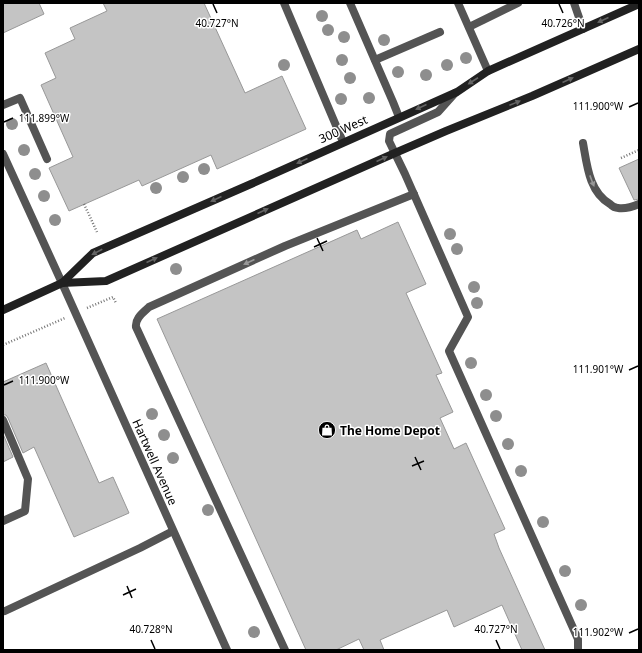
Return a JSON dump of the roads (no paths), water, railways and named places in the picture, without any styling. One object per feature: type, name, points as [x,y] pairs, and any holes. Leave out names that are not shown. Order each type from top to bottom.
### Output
[{"type":"main road","name":"300 West","points":[[3,310],[62,283],[93,252],[252,184],[398,117],[457,92],[488,71],[639,4]]},
{"type":"main road","name":"300 West","points":[[62,283],[106,281],[395,153],[532,96],[639,49]]},
{"type":"street","points":[[284,3],[344,142]]},
{"type":"street","points":[[350,3],[393,102],[398,117]]},
{"type":"street","points":[[458,3],[488,71]]},
{"type":"street","points":[[469,27],[518,3]]},
{"type":"street","points":[[574,3],[584,29]]},
{"type":"street","points":[[375,60],[440,32]]},
{"type":"street","points":[[457,92],[438,112],[390,134],[389,141],[414,194],[468,318],[449,351],[578,639],[578,650]]},
{"type":"street","points":[[3,105],[20,98],[47,159]]},
{"type":"street","points":[[583,143],[591,181],[605,202],[616,208],[630,208],[639,204]]},
{"type":"street","name":"Hartwell Avenue","points":[[3,154],[227,650]]},
{"type":"street","points":[[285,650],[136,327],[136,322],[138,317],[149,307],[284,246],[414,194]]},
{"type":"street","points":[[3,420],[28,479],[25,511],[3,521]]},
{"type":"street","points":[[5,611],[173,531]]},
{"type":"place","name":"The Home Depot","points":[[327,430]]}]
